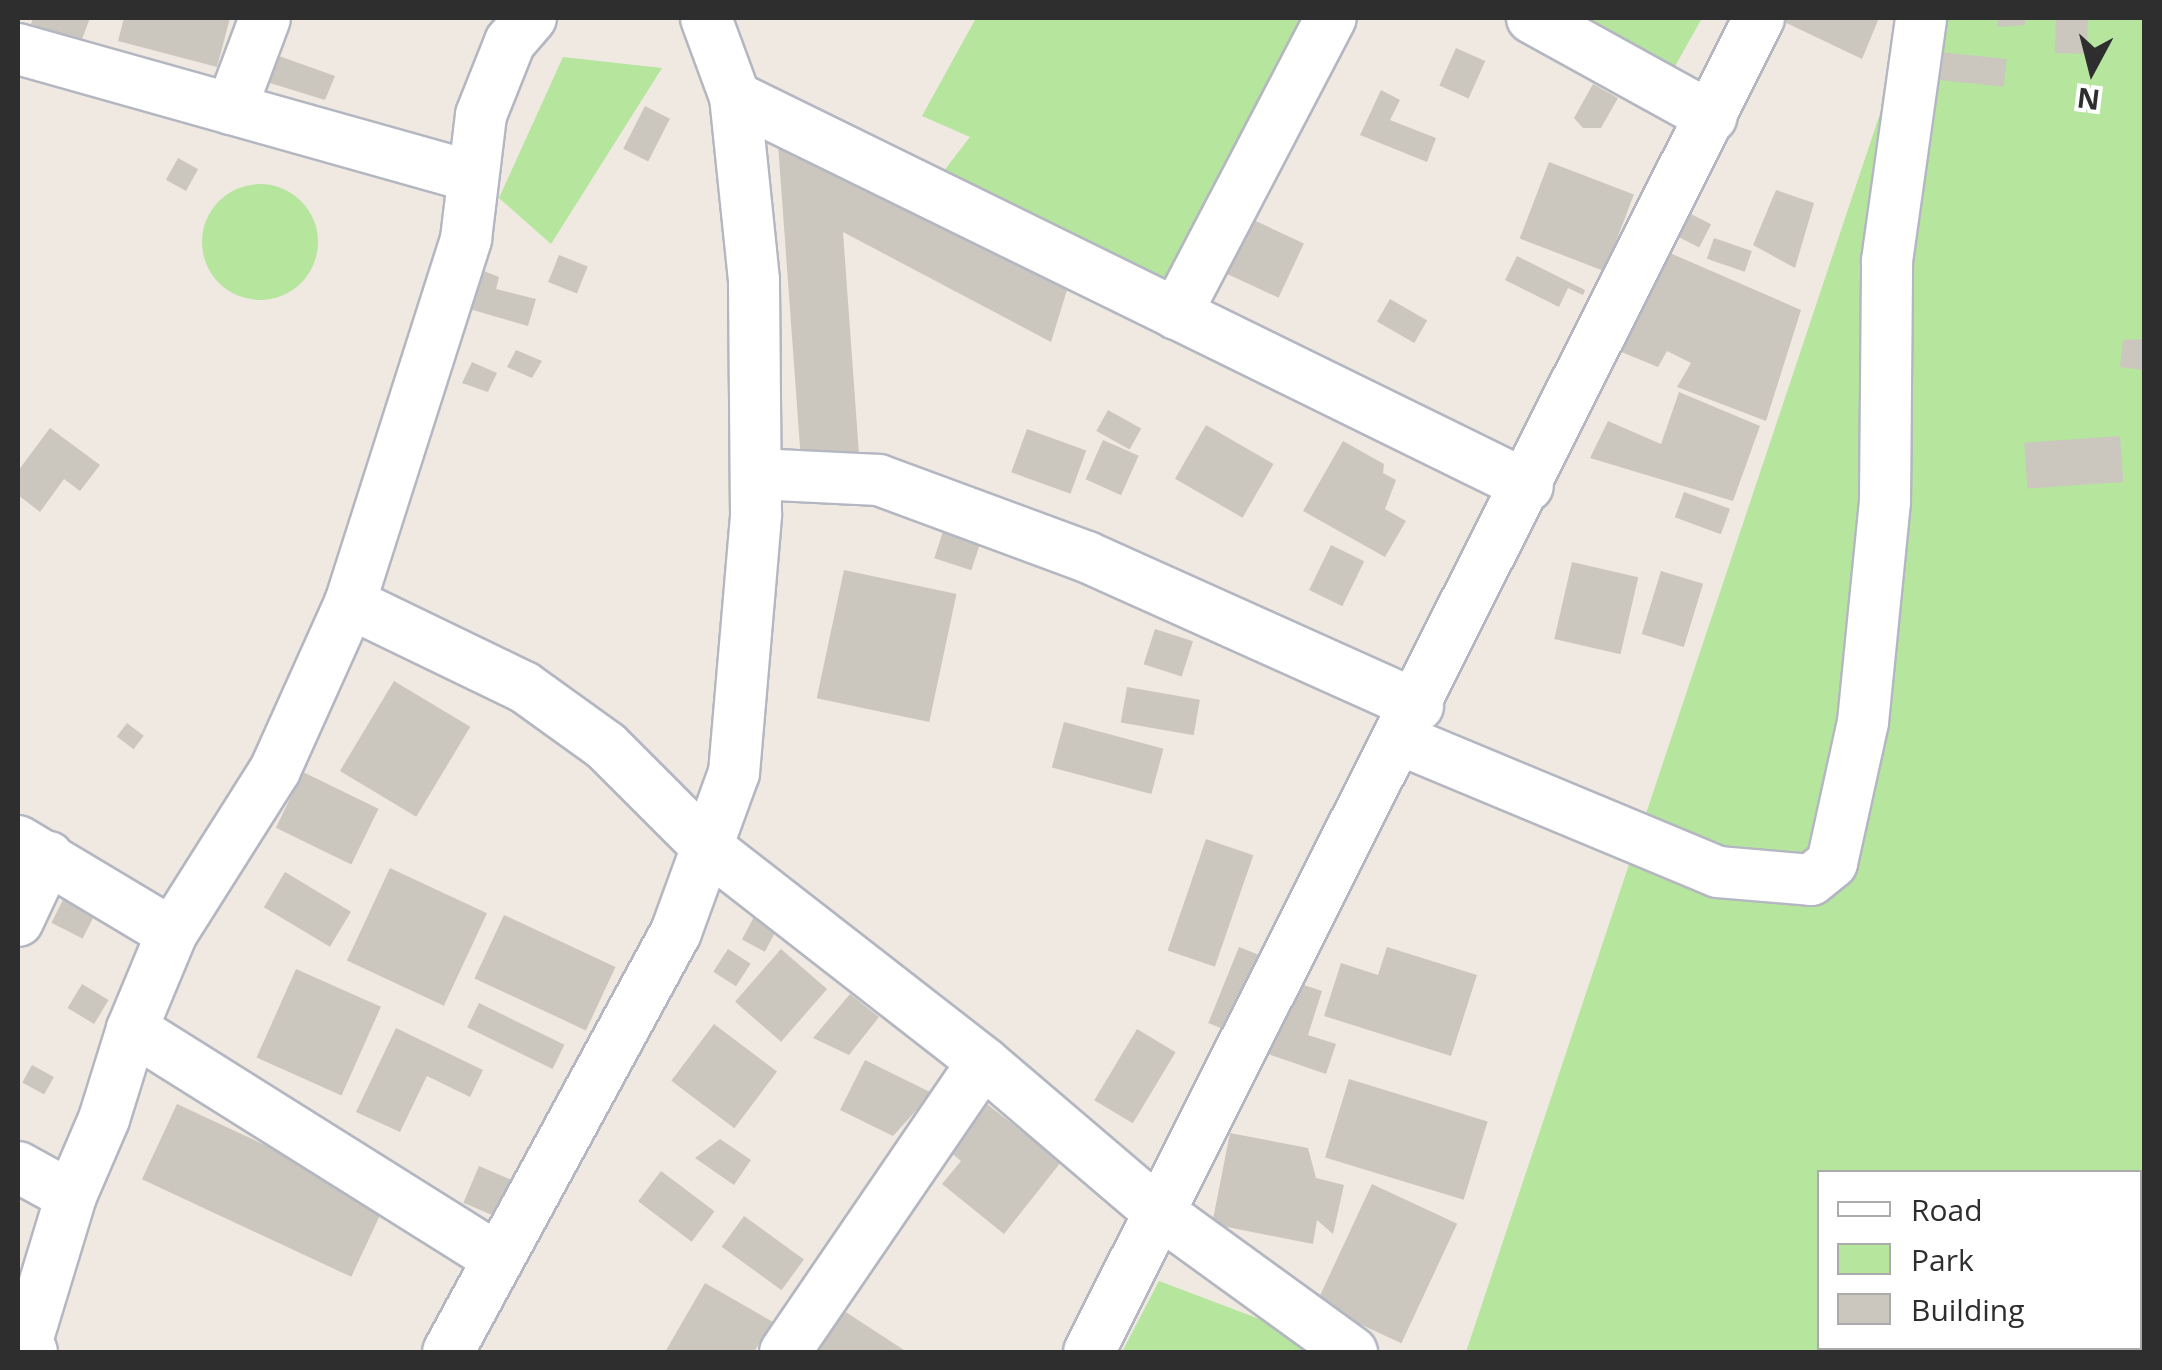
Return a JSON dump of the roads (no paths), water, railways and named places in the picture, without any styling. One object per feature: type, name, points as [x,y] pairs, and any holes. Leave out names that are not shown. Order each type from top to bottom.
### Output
[{"type":"street","points":[[231,109],[264,18]]},
{"type":"street","points":[[32,1352],[27,1341],[71,1196],[104,1119],[132,1029],[172,934],[275,770],[350,603],[466,239],[469,176],[488,97],[510,42],[532,18]]},
{"type":"street","points":[[448,1352],[676,932],[734,773],[756,474],[754,280],[735,97],[706,18]]},
{"type":"street","points":[[1176,314],[1332,18]]},
{"type":"street","points":[[1532,18],[1711,117]]},
{"type":"street","points":[[1090,1352],[1528,486],[1609,309],[1760,18]]},
{"type":"street","points":[[756,474],[879,480],[1087,557],[1409,723],[1718,872],[1811,880],[1832,863],[1865,704],[1885,502],[1887,260],[1921,18]]},
{"type":"street","points":[[18,49],[469,176]]},
{"type":"street","points":[[735,97],[1528,486]]},
{"type":"street","points":[[350,603],[524,688],[606,746],[707,847],[983,1062],[1160,1213],[1352,1352]]},
{"type":"street","points":[[18,921],[33,849],[172,934]]},
{"type":"street","points":[[132,1029],[498,1259]]},
{"type":"street","points":[[785,1352],[983,1062]]},
{"type":"street","points":[[18,1167],[71,1196]]}]
